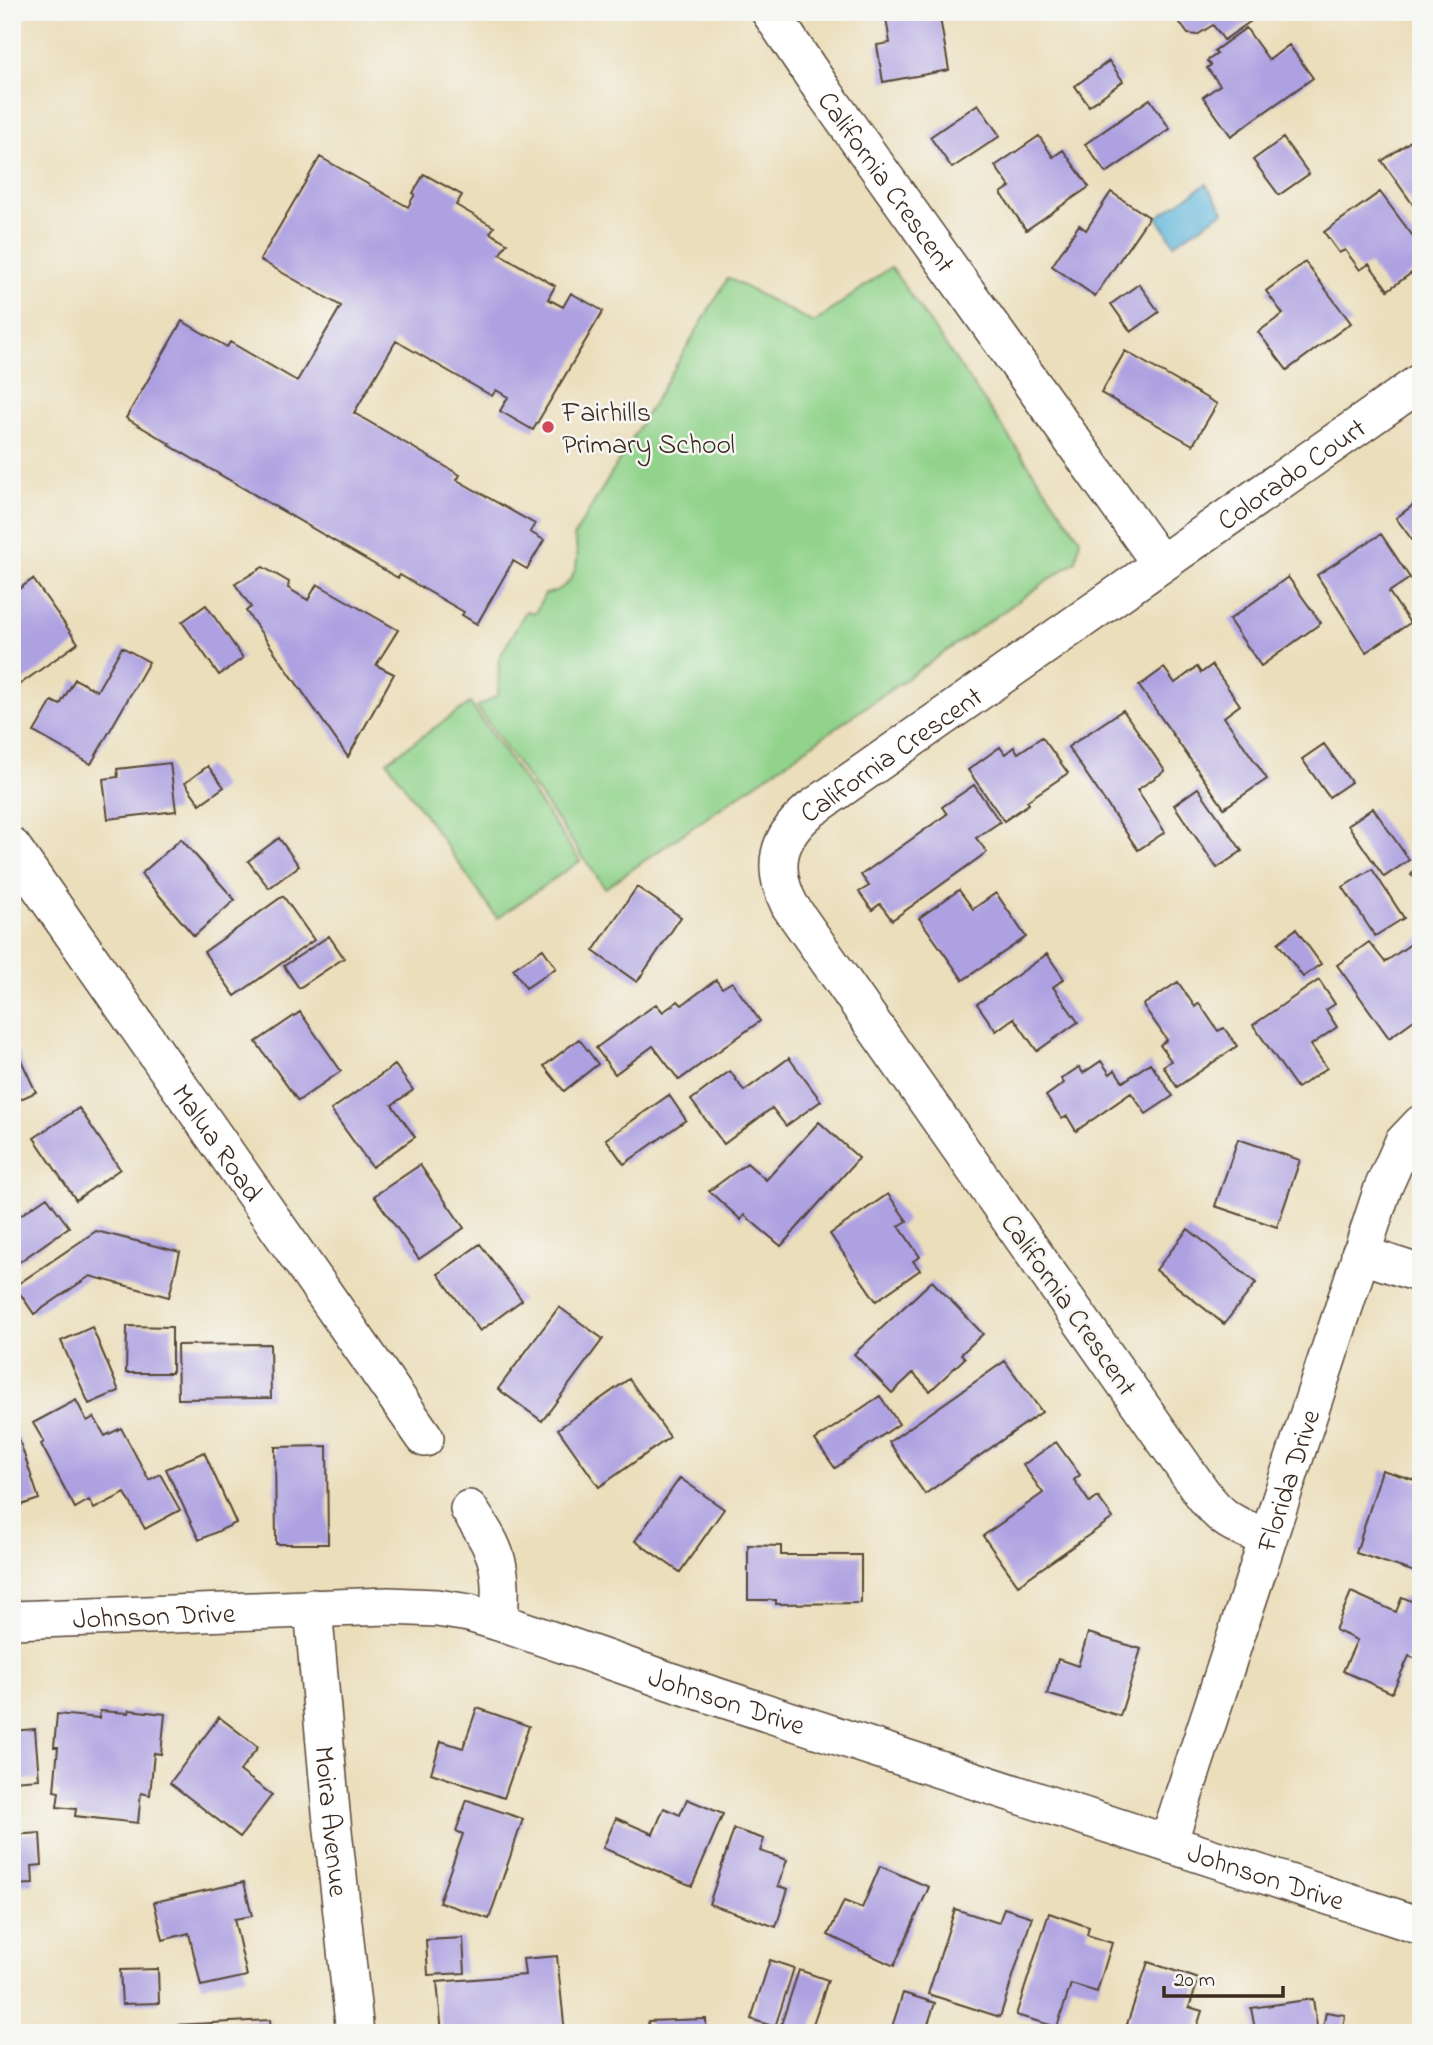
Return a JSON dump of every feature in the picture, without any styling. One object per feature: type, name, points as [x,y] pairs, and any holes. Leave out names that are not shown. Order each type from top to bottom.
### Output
[{"type":"street","name":"California Crescent","points":[[770,12],[1160,564],[810,810],[784,840],[780,850],[780,878],[784,894],[1210,1504],[1231,1523],[1267,1538]]},
{"type":"street","name":"Colorado Court","points":[[1160,564],[1421,382]]},
{"type":"street","name":"Malua Road","points":[[12,846],[425,1438]]},
{"type":"street","name":"Florida Drive","points":[[1168,1843],[1360,1254],[1392,1164],[1403,1143],[1421,1124]]},
{"type":"street","points":[[1360,1254],[1421,1274]]},
{"type":"street","points":[[470,1509],[496,1558],[500,1577],[499,1622]]},
{"type":"street","name":"Johnson Drive","points":[[12,1620],[388,1606],[437,1608],[469,1613],[675,1683],[1421,1926]]},
{"type":"street","name":"Moira Avenue","points":[[313,1608],[355,2033]]},
{"type":"green space","points":[[891,267],[1080,539],[1076,561],[605,888],[477,707],[498,695],[499,658],[526,611],[535,613],[545,594],[563,586],[574,573],[577,555],[574,536],[728,278],[814,323]]},
{"type":"green space","points":[[470,703],[580,861],[497,918],[387,761]]},
{"type":"water","points":[[1206,184],[1224,211],[1174,244],[1157,217]]},
{"type":"building","points":[[885,12],[939,12],[949,70],[883,82],[877,45],[890,43]]},
{"type":"building","points":[[1178,12],[1261,14],[1224,40],[1213,25],[1197,35],[1188,34],[1174,15]]},
{"type":"building","points":[[1246,28],[1269,60],[1289,45],[1313,78],[1231,136],[1203,97],[1220,85],[1207,68],[1211,65],[1207,61],[1217,54],[1214,51]]},
{"type":"building","points":[[1109,61],[1123,81],[1089,106],[1075,86]]},
{"type":"building","points":[[1150,99],[1170,129],[1106,173],[1085,144]]},
{"type":"building","points":[[978,104],[1000,136],[952,168],[930,137]]},
{"type":"building","points":[[1421,134],[1421,216],[1382,161]]},
{"type":"building","points":[[1039,136],[1053,157],[1063,150],[1089,187],[1026,230],[1001,193],[1010,187],[995,166]]},
{"type":"building","points":[[1283,138],[1309,174],[1279,195],[1253,160]]},
{"type":"building","points":[[320,157],[408,207],[424,174],[462,195],[456,205],[494,227],[490,233],[507,243],[500,254],[555,286],[548,299],[563,307],[571,293],[603,311],[533,430],[500,411],[508,397],[496,390],[492,396],[396,341],[354,413],[460,475],[457,480],[535,524],[530,532],[544,540],[527,569],[513,561],[477,624],[462,615],[464,612],[400,575],[398,578],[126,418],[182,321],[227,347],[230,342],[297,381],[341,306],[260,260]]},
{"type":"building","points":[[1111,192],[1149,217],[1095,296],[1052,266],[1079,225],[1086,230]]},
{"type":"building","points":[[1380,192],[1421,247],[1421,266],[1388,290],[1369,264],[1360,270],[1345,250],[1339,253],[1324,232]]},
{"type":"building","points":[[1305,262],[1351,323],[1287,370],[1258,332],[1283,314],[1266,291]]},
{"type":"building","points":[[1139,284],[1159,312],[1131,332],[1111,304]]},
{"type":"building","points":[[1125,351],[1217,404],[1193,445],[1101,393]]},
{"type":"building","points":[[1421,489],[1421,552],[1396,518],[1420,500],[1415,493]]},
{"type":"building","points":[[1381,534],[1410,578],[1389,592],[1410,623],[1366,652],[1317,575]]},
{"type":"building","points":[[263,567],[289,582],[288,588],[308,600],[317,584],[398,630],[376,665],[394,674],[348,757],[246,611],[251,607],[235,584]]},
{"type":"building","points":[[1288,577],[1321,623],[1261,666],[1229,620]]},
{"type":"building","points":[[33,579],[78,643],[16,687],[12,682],[12,594]]},
{"type":"building","points":[[206,605],[243,658],[219,675],[182,622]]},
{"type":"building","points":[[122,647],[149,662],[91,764],[34,732],[52,701],[60,705],[75,679],[97,691]]},
{"type":"building","points":[[1212,665],[1240,705],[1224,717],[1267,779],[1224,808],[1139,686],[1164,668],[1175,683],[1197,667],[1201,673]]},
{"type":"building","points":[[1123,710],[1165,771],[1137,790],[1165,832],[1138,850],[1068,747]]},
{"type":"building","points":[[1042,737],[1068,773],[1027,801],[1029,804],[1004,821],[968,770],[1000,747],[1005,754],[1014,747],[1018,753]]},
{"type":"building","points":[[1324,744],[1351,782],[1329,797],[1302,759]]},
{"type":"building","points":[[170,763],[176,811],[108,819],[103,779],[118,777],[117,769]]},
{"type":"building","points":[[208,766],[224,787],[200,804],[185,783]]},
{"type":"building","points":[[974,785],[1000,822],[976,838],[987,852],[892,920],[880,904],[872,910],[859,892],[869,886],[861,875],[947,814],[942,807]]},
{"type":"building","points":[[1198,788],[1242,851],[1217,868],[1174,805]]},
{"type":"building","points":[[1373,808],[1409,860],[1384,877],[1348,825]]},
{"type":"building","points":[[279,838],[299,866],[269,888],[248,861]]},
{"type":"building","points":[[181,839],[235,900],[194,936],[141,874]]},
{"type":"building","points":[[1421,861],[1421,882],[1411,875]]},
{"type":"building","points":[[1372,869],[1404,918],[1375,936],[1343,887]]},
{"type":"building","points":[[637,887],[681,917],[637,982],[593,951]]},
{"type":"building","points":[[959,890],[973,909],[996,893],[1026,937],[963,980],[919,918]]},
{"type":"building","points":[[283,896],[314,940],[235,996],[204,952]]},
{"type":"building","points":[[1296,929],[1321,964],[1303,977],[1278,943]]},
{"type":"building","points":[[329,936],[344,958],[299,988],[284,966]]},
{"type":"building","points":[[1421,937],[1421,1015],[1389,1038],[1337,965],[1369,942],[1385,962]]},
{"type":"building","points":[[543,949],[556,968],[526,988],[513,969]]},
{"type":"building","points":[[1047,954],[1064,979],[1053,987],[1078,1022],[1037,1051],[1014,1018],[996,1031],[977,1004]]},
{"type":"building","points":[[716,980],[722,988],[732,982],[760,1021],[679,1080],[653,1046],[615,1074],[596,1048],[656,1004],[663,1012],[678,1001],[682,1005]]},
{"type":"building","points":[[1319,980],[1335,1004],[1326,1010],[1337,1027],[1311,1045],[1327,1068],[1297,1088],[1253,1025]]},
{"type":"building","points":[[1178,982],[1195,1007],[1199,1003],[1218,1031],[1224,1028],[1237,1046],[1177,1087],[1163,1066],[1171,1061],[1160,1045],[1167,1040],[1143,1005]]},
{"type":"building","points":[[300,1012],[341,1071],[298,1101],[256,1042]]},
{"type":"building","points":[[579,1039],[598,1064],[564,1091],[544,1066]]},
{"type":"building","points":[[12,1041],[36,1092],[12,1103]]},
{"type":"building","points":[[789,1058],[821,1101],[786,1126],[772,1108],[724,1144],[691,1100],[730,1071],[744,1091]]},
{"type":"building","points":[[1101,1061],[1110,1074],[1115,1070],[1123,1082],[1150,1063],[1173,1096],[1146,1114],[1131,1093],[1076,1131],[1067,1116],[1062,1119],[1046,1096],[1064,1083],[1061,1079],[1079,1067],[1083,1073]]},
{"type":"building","points":[[395,1065],[413,1090],[392,1105],[415,1137],[372,1167],[331,1110]]},
{"type":"building","points":[[669,1095],[686,1120],[624,1164],[606,1139]]},
{"type":"building","points":[[79,1108],[120,1169],[76,1200],[34,1138]]},
{"type":"building","points":[[819,1122],[859,1158],[781,1246],[744,1215],[741,1220],[709,1191],[747,1163],[766,1180]]},
{"type":"building","points":[[1238,1139],[1300,1160],[1277,1227],[1215,1206]]},
{"type":"building","points":[[420,1165],[464,1228],[419,1259],[374,1196]]},
{"type":"building","points":[[888,1194],[907,1221],[899,1226],[920,1257],[913,1261],[920,1270],[876,1301],[830,1234]]},
{"type":"building","points":[[47,1197],[69,1227],[12,1267],[12,1221]]},
{"type":"building","points":[[1188,1229],[1256,1283],[1224,1324],[1156,1270]]},
{"type":"building","points":[[96,1231],[180,1252],[169,1297],[90,1276],[34,1314],[15,1286]]},
{"type":"building","points":[[480,1244],[522,1300],[480,1331],[438,1274]]},
{"type":"building","points":[[932,1281],[983,1334],[961,1354],[965,1358],[930,1391],[913,1373],[892,1393],[854,1354]]},
{"type":"building","points":[[559,1307],[603,1339],[542,1421],[498,1389]]},
{"type":"building","points":[[127,1326],[172,1327],[172,1373],[126,1373]]},
{"type":"building","points":[[92,1327],[119,1391],[89,1404],[61,1341]]},
{"type":"building","points":[[270,1344],[271,1398],[178,1399],[177,1345]]},
{"type":"building","points":[[1005,1361],[1042,1412],[925,1494],[889,1442]]},
{"type":"building","points":[[629,1379],[670,1437],[599,1487],[558,1429]]},
{"type":"building","points":[[880,1396],[899,1424],[835,1468],[815,1440]]},
{"type":"building","points":[[76,1400],[87,1421],[94,1417],[105,1436],[121,1428],[149,1480],[160,1474],[180,1510],[145,1529],[125,1493],[94,1509],[89,1500],[75,1508],[41,1444],[44,1442],[33,1423]]},
{"type":"building","points":[[12,1418],[39,1499],[12,1508]]},
{"type":"building","points":[[1056,1442],[1080,1475],[1074,1480],[1090,1503],[1098,1497],[1113,1518],[1018,1585],[983,1536],[1043,1493],[1023,1465]]},
{"type":"building","points":[[327,1446],[328,1544],[276,1544],[275,1447]]},
{"type":"building","points":[[204,1452],[236,1523],[199,1540],[166,1469]]},
{"type":"building","points":[[1382,1470],[1421,1482],[1421,1574],[1356,1553]]},
{"type":"building","points":[[680,1478],[724,1509],[680,1572],[635,1541]]},
{"type":"building","points":[[748,1545],[781,1546],[781,1555],[861,1555],[861,1603],[776,1604],[776,1600],[748,1600]]},
{"type":"building","points":[[1351,1592],[1396,1612],[1402,1597],[1421,1605],[1421,1661],[1409,1656],[1392,1693],[1343,1671],[1357,1640],[1335,1630]]},
{"type":"building","points":[[1088,1633],[1141,1649],[1120,1716],[1047,1694],[1058,1659],[1078,1666]]},
{"type":"building","points":[[477,1708],[529,1726],[504,1798],[431,1773],[441,1741],[463,1748]]},
{"type":"building","points":[[129,1710],[165,1714],[161,1754],[154,1753],[150,1795],[141,1793],[138,1823],[75,1816],[76,1809],[57,1807],[59,1792],[54,1791],[58,1747],[54,1747],[57,1714],[99,1718],[100,1711],[128,1713]]},
{"type":"building","points":[[219,1717],[258,1747],[240,1771],[272,1795],[240,1837],[170,1783]]},
{"type":"building","points":[[35,1729],[39,1779],[12,1781],[12,1731]]},
{"type":"building","points":[[687,1799],[723,1814],[692,1886],[603,1848],[616,1818],[653,1834],[664,1808],[680,1815]]},
{"type":"building","points":[[467,1800],[523,1819],[489,1919],[439,1902],[463,1834],[456,1831]]},
{"type":"building","points":[[734,1829],[764,1839],[760,1851],[787,1860],[778,1886],[788,1889],[776,1927],[709,1904]]},
{"type":"building","points":[[40,1833],[42,1865],[32,1866],[33,1884],[12,1885],[12,1835]]},
{"type":"building","points":[[880,1866],[929,1887],[894,1966],[828,1935],[844,1901],[862,1908]]},
{"type":"building","points":[[244,1882],[252,1916],[234,1919],[247,1976],[201,1986],[189,1933],[163,1940],[154,1902]]},
{"type":"building","points":[[1004,1908],[1032,1917],[1000,2017],[928,1994],[955,1909],[999,1923]]},
{"type":"building","points":[[1049,1913],[1089,1927],[1087,1935],[1112,1943],[1097,1992],[1071,1984],[1057,2027],[1016,2015]]},
{"type":"building","points":[[463,1938],[465,1973],[428,1975],[426,1940]]},
{"type":"building","points":[[557,1956],[565,2033],[442,2033],[437,1982],[525,1975],[523,1959]]},
{"type":"building","points":[[770,1960],[794,1968],[775,2027],[751,2019]]},
{"type":"building","points":[[1148,1962],[1199,1979],[1189,2007],[1202,2011],[1195,2033],[1124,2033]]},
{"type":"building","points":[[158,1969],[159,2003],[122,2004],[120,1970]]},
{"type":"building","points":[[799,1970],[828,1980],[810,2033],[793,2033],[780,2028]]},
{"type":"building","points":[[903,1993],[935,2003],[925,2033],[890,2033]]},
{"type":"building","points":[[1313,1999],[1318,2033],[1239,2033],[1255,2029],[1251,2008]]},
{"type":"building","points":[[1326,2012],[1345,2015],[1342,2033],[1322,2033]]},
{"type":"building","points":[[706,2019],[706,2033],[649,2033],[648,2021]]},
{"type":"building","points":[[270,2020],[271,2033],[156,2033],[156,2026]]},
{"type":"place","name":"Fairhills Primary School","points":[[548,427]]}]
